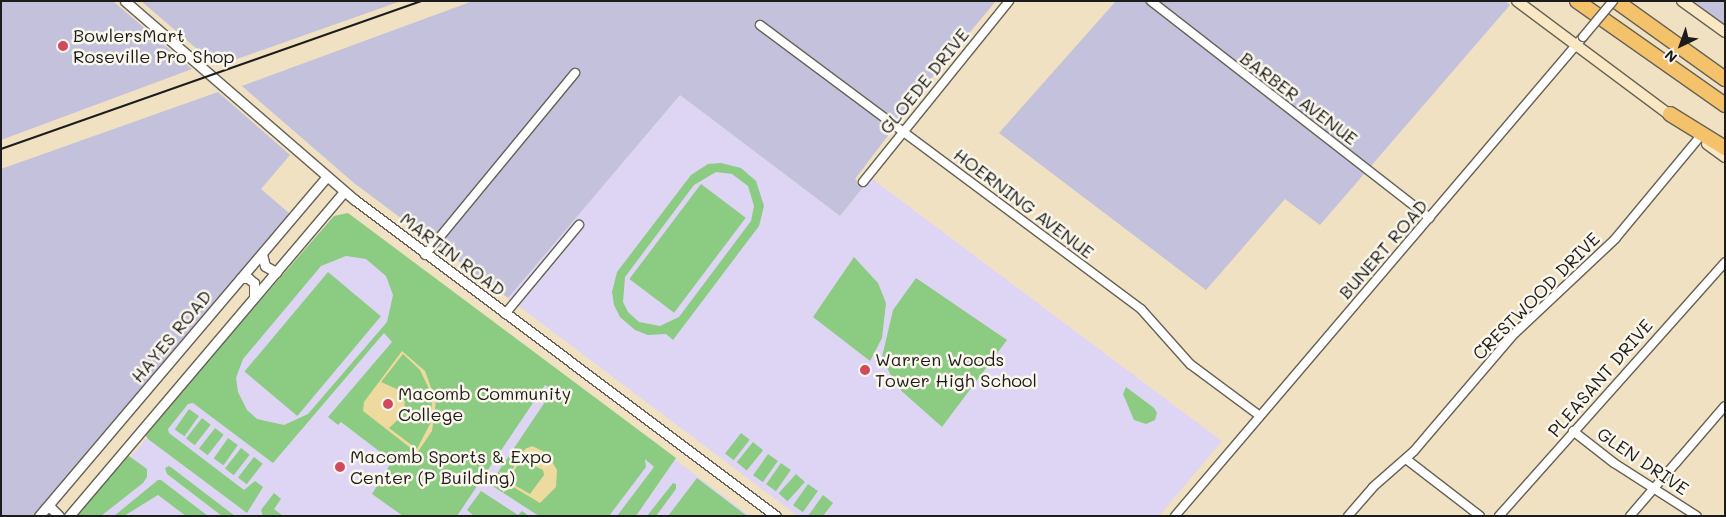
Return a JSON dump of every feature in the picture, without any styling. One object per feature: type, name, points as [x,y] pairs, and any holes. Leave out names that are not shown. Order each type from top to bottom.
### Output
[{"type":"highway","points":[[1577,1],[1725,105]]},
{"type":"highway","points":[[1614,1],[1725,79]]},
{"type":"highway","points":[[1670,114],[1725,148]]},
{"type":"main road","points":[[1517,1],[1725,157]]},
{"type":"main road","points":[[1682,1],[1725,32]]},
{"type":"street","name":"MARTIN ROAD","points":[[125,1],[344,192],[776,516]]},
{"type":"street","name":"GLOEDE DRIVE","points":[[863,182],[902,131],[1009,1]]},
{"type":"street","name":"BARBER AVENUE","points":[[1150,1],[1430,218]]},
{"type":"street","name":"BUNERT ROAD","points":[[1175,516],[1577,47],[1582,37],[1614,1]]},
{"type":"street","name":"HOERNING AVENUE","points":[[760,25],[1142,309],[1190,364],[1260,416]]},
{"type":"street","points":[[426,255],[576,72]]},
{"type":"street","name":"CRESTWOOD DRIVE","points":[[1348,516],[1373,487],[1406,459],[1514,334],[1616,239],[1699,138]]},
{"type":"street","name":"HAYES ROAD","points":[[40,516],[326,177]]},
{"type":"street","points":[[69,516],[344,192]]},
{"type":"street","points":[[506,314],[579,225]]},
{"type":"street","points":[[262,254],[265,266],[276,272]]},
{"type":"street","name":"PLEASANT DRIVE","points":[[1499,516],[1725,262]]},
{"type":"street","points":[[242,278],[248,278],[254,283],[255,292],[251,301]]},
{"type":"street","points":[[1630,516],[1725,406]]},
{"type":"street","name":"GLEN DRIVE","points":[[1574,431],[1697,516]]},
{"type":"street","points":[[1406,459],[1480,516]]},
{"type":"street","points":[[46,508],[52,508],[59,516]]},
{"type":"shaded area","points":[[1,1],[113,1],[192,69],[1,140]]},
{"type":"shaded area","points":[[141,1],[401,1],[217,66]]},
{"type":"shaded area","points":[[473,1],[996,1],[935,74],[855,179],[864,186],[840,216],[680,95],[508,298],[354,183],[242,86]]},
{"type":"shaded area","points":[[1116,1],[1505,1],[1510,5],[1320,225],[1285,199],[1206,290],[999,133]]},
{"type":"shaded area","points":[[1689,1],[1725,1],[1725,27]]},
{"type":"shaded area","points":[[218,92],[290,155],[261,189],[290,214],[34,516],[1,516],[1,169]]},
{"type":"shaded area","name":"Warren Woods Tower High School","points":[[680,95],[840,216],[871,178],[1222,441],[1159,516],[798,516],[508,298]]},
{"type":"shaded area","name":"Macomb Community College","points":[[347,213],[750,516],[81,516],[334,216]]},
{"type":"green space","points":[[721,163],[741,168],[756,181],[764,206],[759,226],[673,340],[666,334],[648,335],[635,330],[620,317],[614,305],[612,292],[617,272],[691,175],[708,164]],"holes":[[[716,172],[732,174],[748,186],[754,206],[751,221],[679,317],[660,326],[639,322],[628,312],[623,302],[625,277],[694,185]]]},
{"type":"green space","points":[[701,184],[746,218],[674,313],[629,279]]},
{"type":"green space","points":[[348,213],[676,458],[636,516],[617,516],[654,467],[645,459],[646,467],[609,516],[539,516],[494,487],[494,478],[553,390],[545,385],[457,516],[403,516],[372,494],[392,461],[341,422],[338,425],[328,417],[392,342],[384,333],[273,463],[193,403],[188,404],[168,429],[169,433],[244,490],[255,481],[263,487],[247,513],[148,439],[145,434],[149,428],[334,216]],"holes":[[[346,256],[366,259],[386,276],[393,295],[387,322],[308,414],[284,425],[257,419],[247,410],[238,392],[236,378],[243,359],[321,266]]]},
{"type":"green space","points":[[854,257],[878,283],[886,303],[882,338],[870,361],[813,317]]},
{"type":"green space","points":[[328,272],[381,316],[297,416],[244,372]]},
{"type":"green space","points":[[916,278],[1007,340],[942,427],[896,386],[882,357],[893,310]]},
{"type":"green space","points":[[1126,387],[1154,408],[1157,413],[1155,420],[1146,424],[1134,420],[1123,394]]},
{"type":"green space","points":[[189,409],[199,416],[184,436],[175,429]]},
{"type":"green space","points":[[202,418],[211,425],[195,445],[186,438]]},
{"type":"green space","points":[[215,428],[224,435],[208,455],[199,448]]},
{"type":"green space","points":[[741,433],[750,440],[734,460],[725,453]]},
{"type":"green space","points":[[228,438],[238,445],[223,465],[214,458]]},
{"type":"green space","points":[[753,442],[763,450],[747,470],[737,462]]},
{"type":"green space","points":[[241,448],[250,455],[234,475],[225,468]]},
{"type":"green space","points":[[768,454],[778,461],[763,482],[753,475]]},
{"type":"green space","points":[[129,456],[147,469],[147,477],[143,483],[101,516],[74,516],[124,457]]},
{"type":"green space","points":[[254,457],[263,464],[247,484],[238,477]]},
{"type":"green space","points":[[781,463],[791,470],[776,491],[766,484]]},
{"type":"green space","points":[[169,466],[235,516],[222,516],[167,474],[165,468]]},
{"type":"green space","points":[[796,474],[805,482],[788,501],[779,493]]},
{"type":"green space","points":[[697,478],[747,516],[668,516]]},
{"type":"green space","points":[[158,480],[161,480],[208,516],[186,516],[158,495],[124,516],[114,516]]},
{"type":"green space","points":[[673,483],[676,484],[676,489],[656,516],[647,516]]},
{"type":"green space","points":[[808,484],[818,491],[803,512],[793,505]]},
{"type":"green space","points":[[481,491],[518,515],[522,511],[529,516],[474,516],[467,510]]},
{"type":"green space","points":[[274,493],[281,499],[274,509],[283,516],[263,516],[261,510]]},
{"type":"green space","points":[[823,495],[833,503],[823,516],[808,516]]},
{"type":"sand","points":[[402,351],[425,371],[436,401],[432,431],[417,453],[363,411],[364,402]],"holes":[[[403,354],[420,370],[432,395],[431,422],[417,449],[389,428],[403,415],[405,402],[399,390],[381,382]]]},
{"type":"sand","points":[[532,446],[547,453],[557,470],[556,487],[540,503],[510,485],[503,493],[503,477],[498,471],[508,476],[525,449]],"holes":[[[521,459],[543,470],[544,475],[530,494],[511,483],[510,478]]]},
{"type":"railway","points":[[1,149],[421,1]]},
{"type":"place","name":"BowlersMart Roseville Pro Shop","points":[[63,46]]},
{"type":"place","name":"Warren Woods Tower High School","points":[[865,370]]},
{"type":"place","name":"Macomb Community College","points":[[388,404]]},
{"type":"place","name":"Macomb Sports & Expo Center (P Building)","points":[[340,467]]}]
